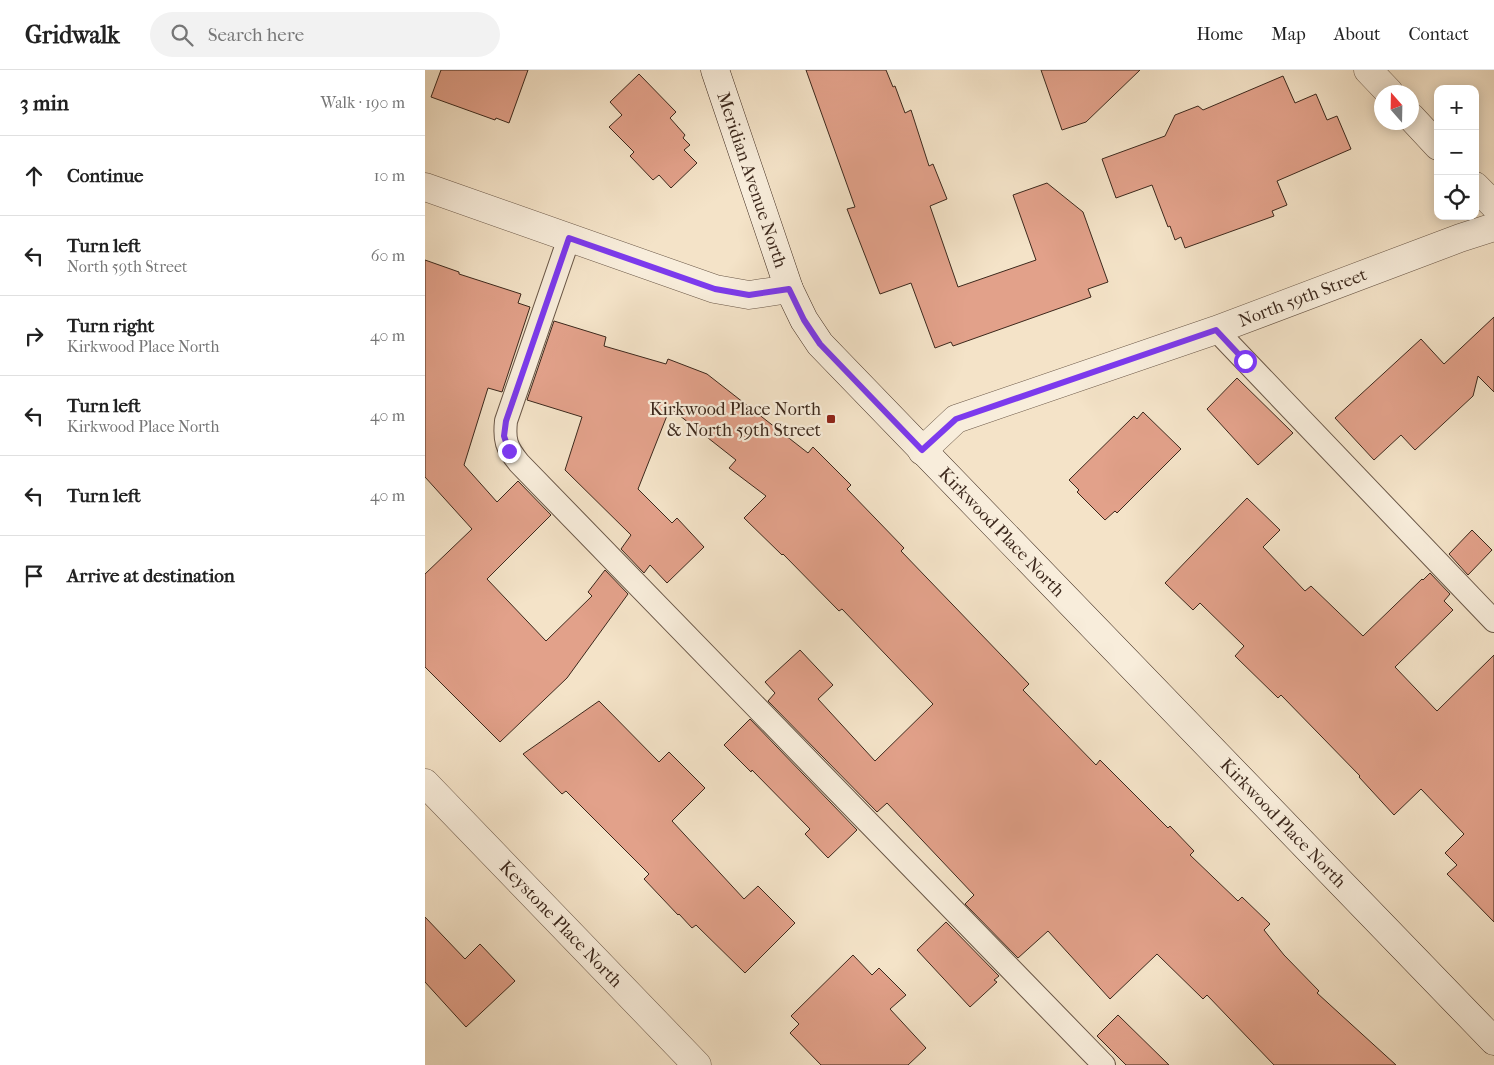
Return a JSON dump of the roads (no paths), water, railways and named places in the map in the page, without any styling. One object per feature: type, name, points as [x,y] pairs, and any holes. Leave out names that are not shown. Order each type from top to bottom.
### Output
[{"type":"street","name":"Meridian Avenue North","points":[[715,70],[789,289]]},
{"type":"street","points":[[1368,70],[1382,85]]},
{"type":"street","points":[[1419,126],[1434,142]]},
{"type":"street","points":[[425,187],[715,289],[749,295],[789,289]]},
{"type":"street","points":[[1479,190],[1494,205]]},
{"type":"street","name":"North 59th Street","points":[[922,450],[956,419],[1216,330],[1494,227]]},
{"type":"street","name":"Kirkwood Place North","points":[[789,289],[804,320],[820,344],[1494,1041]]},
{"type":"street","name":"Keystone Place North","points":[[425,783],[697,1065]]},
{"type":"lane","points":[[569,238],[506,421],[504,436],[509,451],[1104,1065]]},
{"type":"lane","points":[[1216,330],[1494,621]]},
{"type":"place","name":"Kirkwood Place North & North 59th Street","points":[[831,419]]}]
